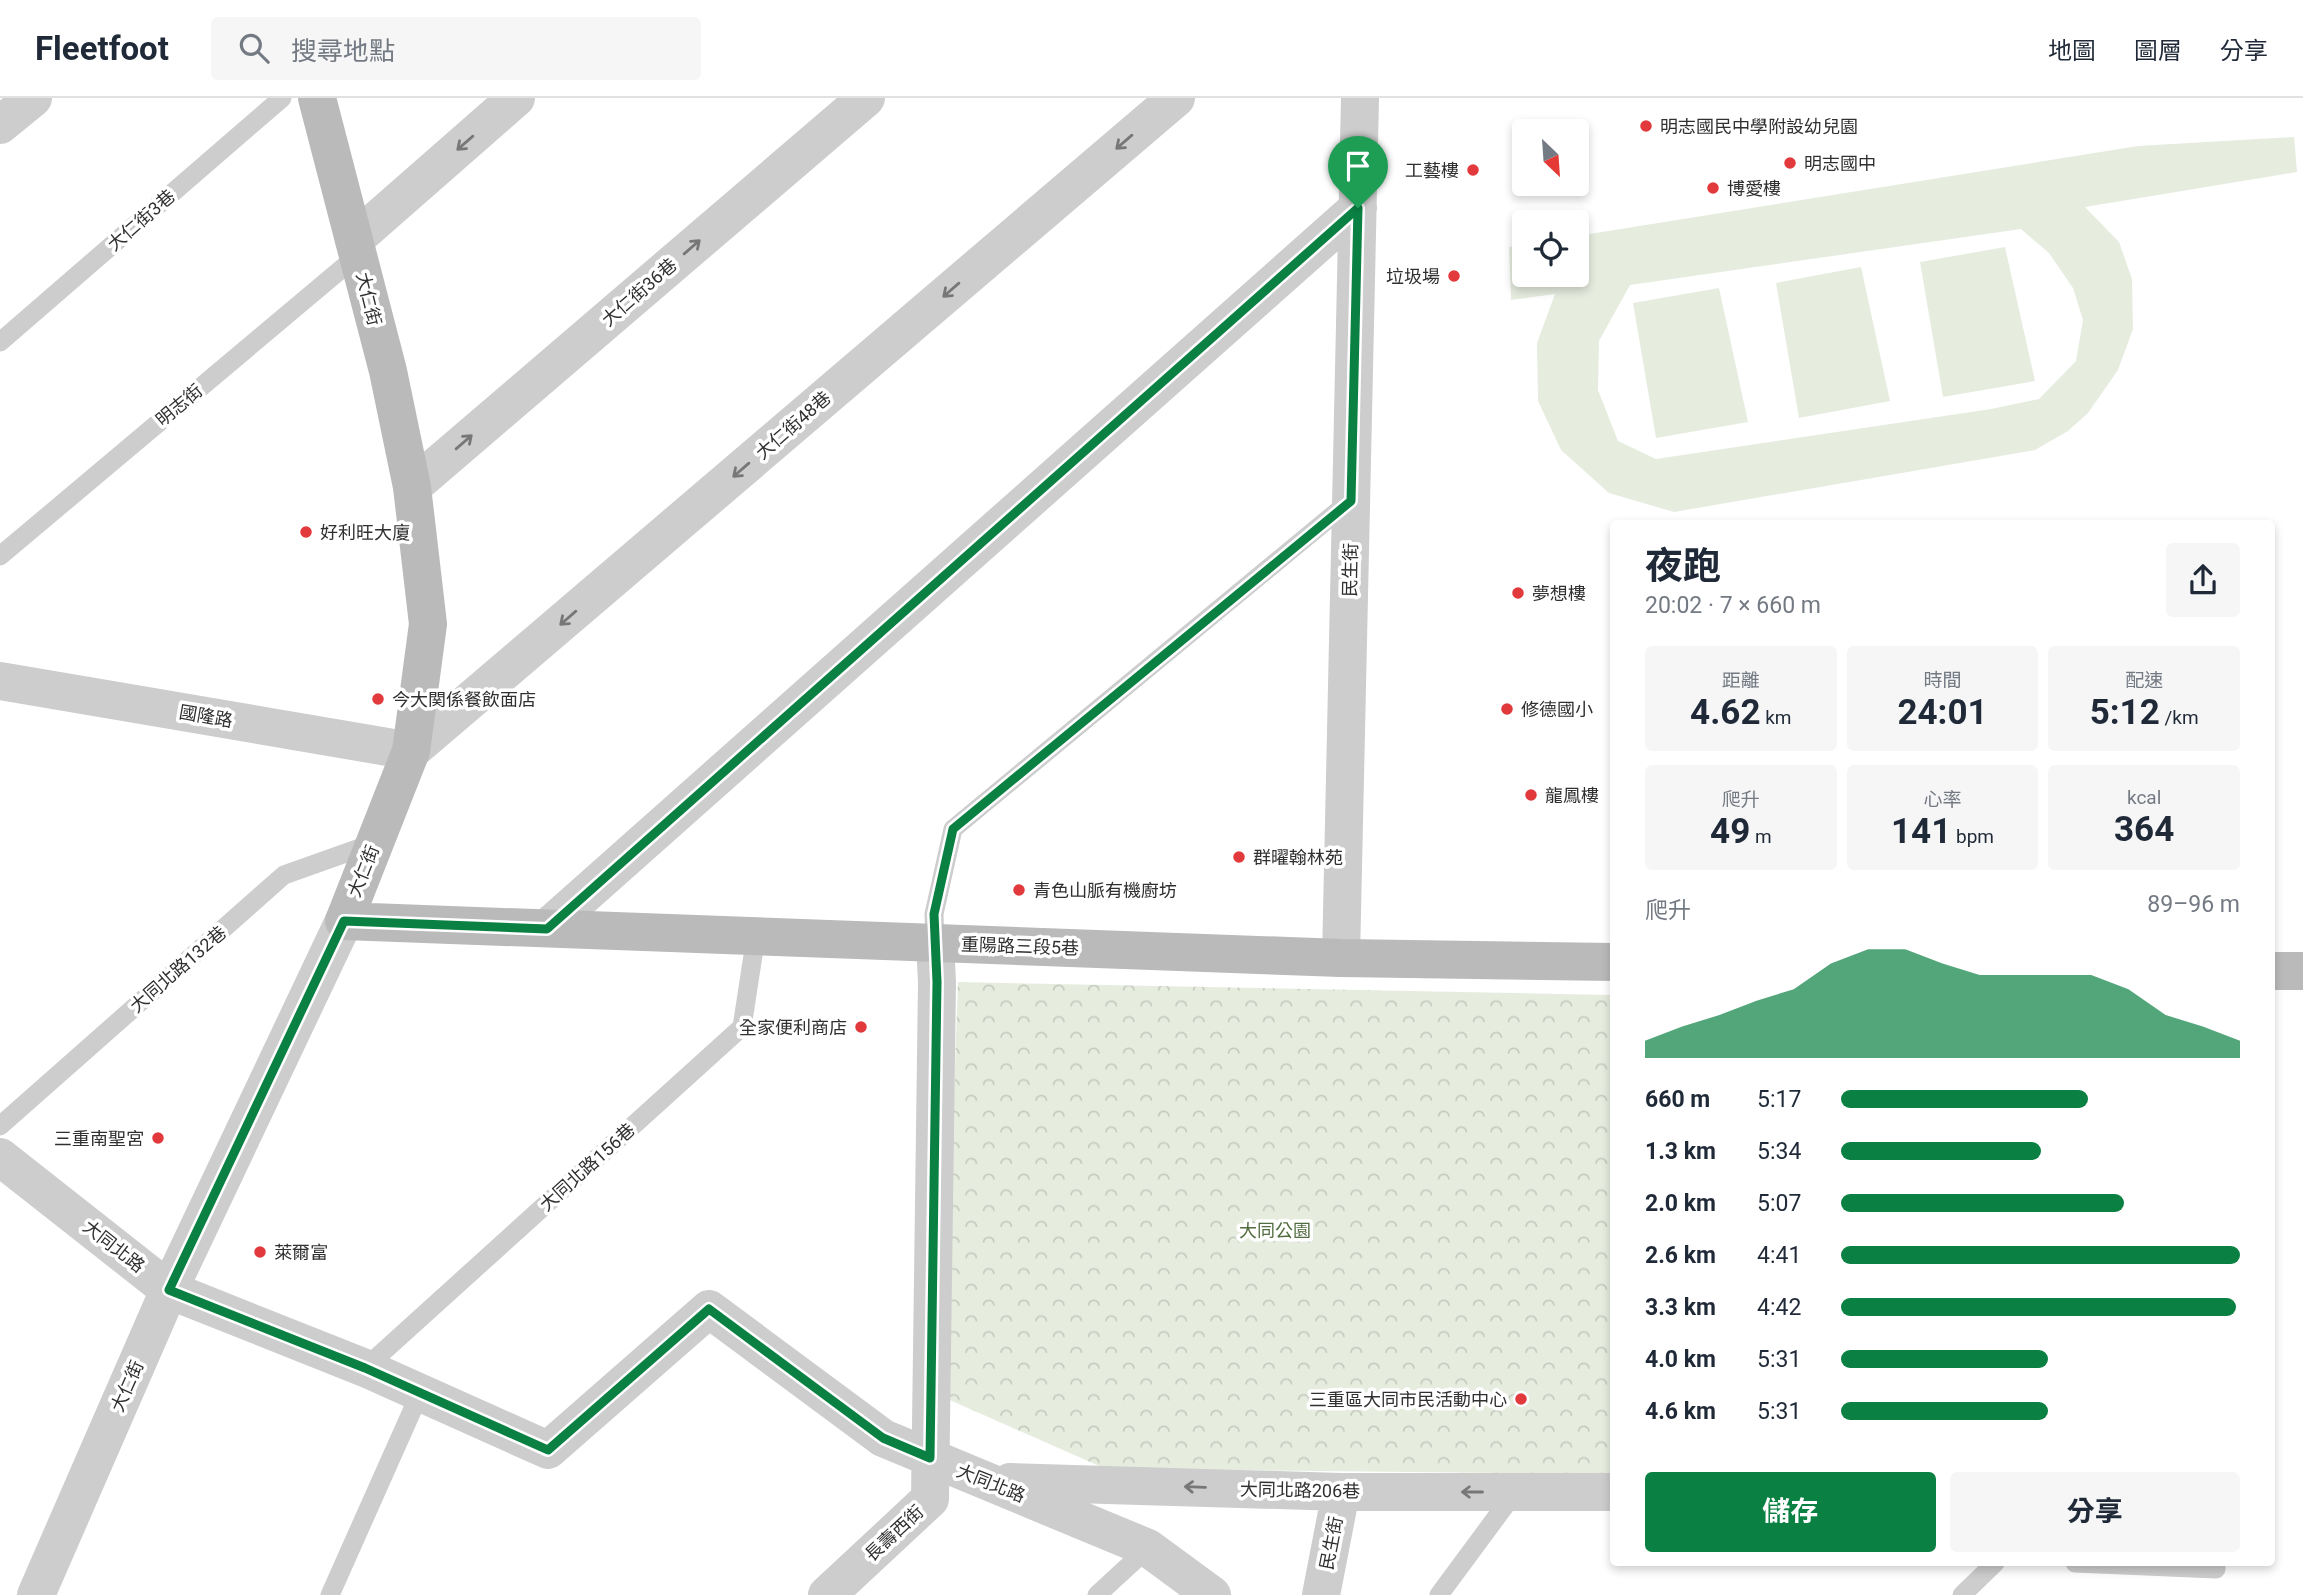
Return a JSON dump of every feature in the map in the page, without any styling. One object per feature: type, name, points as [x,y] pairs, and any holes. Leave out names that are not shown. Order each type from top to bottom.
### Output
[{"type":"street","points":[[0,125],[33,98]]},
{"type":"street","name":"大仁街","points":[[36,1595],[169,1290],[344,921],[411,751],[428,624],[412,487],[388,371],[317,98]]},
{"type":"street","name":"明志街","points":[[356,247],[516,98]]},
{"type":"street","name":"大仁街36巷","points":[[412,487],[866,98]]},
{"type":"street","name":"大仁街48巷","points":[[411,751],[1176,98]]},
{"type":"street","name":"民生街","points":[[1341,958],[1360,98]]},
{"type":"street","points":[[547,929],[1358,208]]},
{"type":"street","name":"國隆路","points":[[0,681],[411,751]]},
{"type":"street","name":"重陽路三段5巷","points":[[344,921],[1341,958],[1610,962]]},
{"type":"street","name":"長壽西街","points":[[827,1595],[930,1499],[937,982],[935,943]]},
{"type":"street","points":[[2275,971],[2303,971]]},
{"type":"street","name":"大同北路","points":[[0,1157],[169,1290],[365,1368],[548,1450],[709,1309],[883,1438],[1148,1548],[1212,1595]]},
{"type":"street","name":"大同北路206巷","points":[[988,1481],[1341,1492],[1610,1492]]},
{"type":"street","name":"民生街","points":[[1321,1595],[1341,1492]]},
{"type":"lane","name":"大仁街3巷","points":[[0,342],[282,98]]},
{"type":"lane","name":"明志街","points":[[0,556],[356,247]]},
{"type":"lane","points":[[935,943],[934,914],[953,829],[1351,501]]},
{"type":"lane","name":"大同北路132巷","points":[[0,1126],[284,875],[374,843]]},
{"type":"lane","name":"大同北路156巷","points":[[365,1368],[742,1027],[756,936]]},
{"type":"lane","points":[[330,1595],[420,1393]]},
{"type":"lane","points":[[1439,1595],[1515,1492]]},
{"type":"lane","points":[[1097,1595],[1148,1548]]},
{"type":"lane","points":[[1962,1595],[1992,1566]]},
{"type":"green space","points":[[2294,137],[2297,172],[2085,207],[2119,242],[2132,279],[2133,329],[2118,370],[2088,413],[2068,431],[2035,450],[1674,512],[1609,493],[1561,450],[1538,401],[1537,343],[1555,294],[1511,300],[1509,247],[1512,247],[1512,287],[1589,287],[1589,234],[2138,146]],"holes":[[[2021,229],[2049,253],[2073,288],[2083,320],[2076,361],[2039,399],[1991,409],[1656,459],[1618,441],[1598,390],[1599,341],[1630,285]]]},
{"type":"green space","points":[[2005,247],[2035,381],[1943,397],[1920,262]]},
{"type":"green space","points":[[1861,267],[1890,401],[1799,418],[1776,283]]},
{"type":"green space","points":[[1719,288],[1748,422],[1656,438],[1633,303]]},
{"type":"green space","name":"大同公園","points":[[958,982],[1610,995],[1610,1474],[1106,1469],[943,1397]]},
{"type":"place","name":"明志國民中學附設幼兒園","points":[[1646,126]]},
{"type":"place","name":"明志國中","points":[[1790,163]]},
{"type":"place","name":"工藝樓","points":[[1473,170]]},
{"type":"place","name":"博愛樓","points":[[1713,188]]},
{"type":"place","name":"垃圾場","points":[[1454,276]]},
{"type":"place","name":"好利旺大廈","points":[[306,532]]},
{"type":"place","name":"夢想樓","points":[[1518,593]]},
{"type":"place","name":"今大関係餐飲面店","points":[[378,699]]},
{"type":"place","name":"修德國小","points":[[1507,709]]},
{"type":"place","name":"龍鳳樓","points":[[1531,795]]},
{"type":"place","name":"群曜翰林苑","points":[[1239,857]]},
{"type":"place","name":"青色山脈有機廚坊","points":[[1019,890]]},
{"type":"place","name":"全家便利商店","points":[[861,1027]]},
{"type":"place","name":"三重南聖宮","points":[[158,1138]]},
{"type":"place","name":"萊爾富","points":[[260,1252]]},
{"type":"place","name":"三重區大同市民活動中心","points":[[1521,1399]]},
{"type":"route","points":[[1358,208],[1351,501],[953,829],[934,914],[937,982],[930,1458],[883,1438],[709,1309],[548,1450],[365,1368],[169,1290],[344,921],[547,929],[1358,208]]}]
